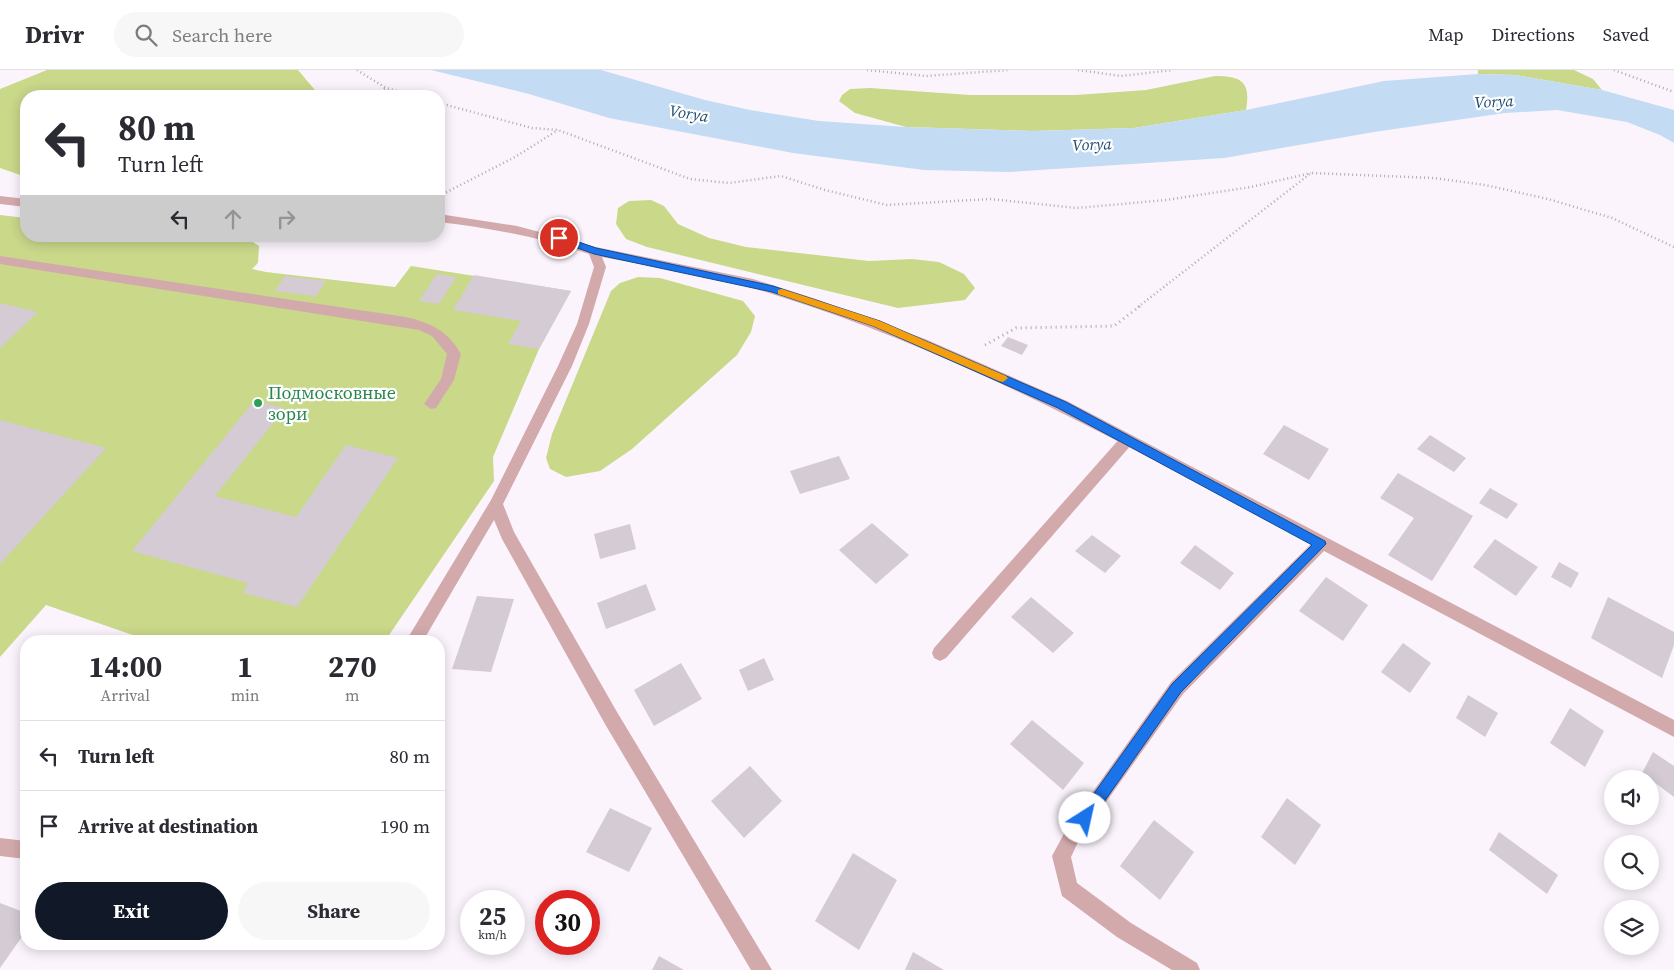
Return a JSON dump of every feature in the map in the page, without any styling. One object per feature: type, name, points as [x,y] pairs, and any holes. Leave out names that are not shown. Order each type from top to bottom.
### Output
[{"type":"street","points":[[0,200],[20,202]]},
{"type":"street","points":[[445,219],[498,224],[559,238],[594,251],[773,289],[877,324],[1062,405],[1674,730]]},
{"type":"street","points":[[418,635],[496,504],[565,366],[583,324],[600,267],[594,251]]},
{"type":"street","points":[[0,260],[396,320],[424,326],[444,337],[454,354],[447,380],[431,404]]},
{"type":"street","points":[[940,653],[1127,440]]},
{"type":"street","points":[[496,504],[507,534],[606,710],[762,970]]},
{"type":"street","points":[[1190,970],[1124,930],[1069,889],[1061,856],[1073,834],[1177,688],[1321,544]]},
{"type":"street","points":[[0,846],[20,849]]},
{"type":"path","points":[[357,70],[386,88],[394,90]]},
{"type":"path","points":[[867,70],[926,76],[1008,70]]},
{"type":"path","points":[[1078,70],[1121,76],[1173,70]]},
{"type":"path","points":[[1614,70],[1674,92]]},
{"type":"path","points":[[445,104],[532,128],[558,130],[690,179],[729,183],[761,177],[781,176],[887,206],[990,199],[1077,208],[1166,200],[1227,188],[1251,187],[1311,173],[1434,178],[1485,185],[1548,199],[1612,218],[1674,247]]},
{"type":"path","points":[[445,193],[493,166],[529,150],[558,130]]},
{"type":"path","points":[[960,359],[1016,328],[1114,326],[1311,173]]},
{"type":"green space","points":[[47,70],[298,70],[315,90],[20,90],[20,175],[0,168],[0,89]]},
{"type":"green space","points":[[1478,70],[1574,70],[1593,79],[1602,90],[1515,75],[1478,74]]},
{"type":"green space","points":[[1215,76],[1232,77],[1242,82],[1246,87],[1247,93],[1246,110],[1134,128],[1034,131],[906,127],[855,113],[839,101],[842,95],[850,89],[870,88],[970,95],[1076,95],[1146,90]]},
{"type":"green space","points":[[651,200],[664,206],[678,224],[709,238],[746,247],[869,261],[912,259],[939,262],[964,274],[975,288],[965,300],[898,308],[647,247],[626,239],[616,224],[618,208],[629,201]]},
{"type":"green space","name":"Подмосковные зори","points":[[0,215],[20,217],[20,242],[253,242],[259,246],[258,263],[252,269],[266,272],[395,287],[411,266],[571,291],[539,349],[493,457],[494,481],[389,635],[133,635],[46,605],[0,657]]},
{"type":"green space","points":[[638,277],[660,278],[743,301],[755,316],[751,332],[737,355],[632,449],[600,471],[566,477],[550,469],[546,458],[552,434],[611,291],[620,283]]},
{"type":"water","name":"Vorya","points":[[431,70],[601,70],[705,100],[750,110],[819,121],[906,127],[1034,131],[1134,128],[1246,110],[1384,81],[1478,74],[1515,75],[1602,90],[1674,110],[1674,143],[1660,135],[1627,122],[1557,110],[1505,113],[1374,132],[1224,158],[1009,172],[924,170],[793,153],[609,118],[529,94]]},
{"type":"building","points":[[437,274],[456,277],[439,304],[419,301]]},
{"type":"building","points":[[474,275],[571,291],[539,349],[508,344],[521,321],[453,310]]},
{"type":"building","points":[[285,276],[326,281],[316,296],[275,291]]},
{"type":"building","points":[[0,303],[38,312],[0,348]]},
{"type":"building","points":[[1008,337],[1028,345],[1022,355],[1001,346]]},
{"type":"building","points":[[254,401],[285,408],[215,496],[296,517],[346,445],[398,458],[297,607],[243,593],[248,583],[132,551]]},
{"type":"building","points":[[0,420],[106,448],[0,564]]},
{"type":"building","points":[[1284,425],[1329,449],[1309,480],[1263,454]]},
{"type":"building","points":[[1430,435],[1466,458],[1454,472],[1417,449]]},
{"type":"building","points":[[839,456],[850,479],[800,494],[790,471]]},
{"type":"building","points":[[1398,473],[1473,516],[1432,581],[1388,555],[1414,518],[1380,498]]},
{"type":"building","points":[[1490,488],[1518,504],[1507,519],[1479,503]]},
{"type":"building","points":[[872,523],[909,555],[876,584],[839,550]]},
{"type":"building","points":[[630,524],[636,549],[600,559],[594,534]]},
{"type":"building","points":[[1092,535],[1121,556],[1105,573],[1075,551]]},
{"type":"building","points":[[1495,539],[1538,567],[1516,596],[1473,567]]},
{"type":"building","points":[[1195,545],[1234,573],[1220,590],[1180,563]]},
{"type":"building","points":[[1559,562],[1579,573],[1571,588],[1551,577]]},
{"type":"building","points":[[1326,577],[1368,605],[1343,641],[1299,611]]},
{"type":"building","points":[[646,584],[656,610],[606,629],[597,603]]},
{"type":"building","points":[[477,596],[514,599],[491,672],[452,669]]},
{"type":"building","points":[[1031,597],[1074,633],[1053,653],[1011,617]]},
{"type":"building","points":[[1608,597],[1674,632],[1674,645],[1662,678],[1591,638]]},
{"type":"building","points":[[1403,643],[1431,663],[1410,693],[1381,672]]},
{"type":"building","points":[[764,658],[774,680],[748,691],[739,670]]},
{"type":"building","points":[[681,663],[702,699],[654,726],[634,690]]},
{"type":"building","points":[[1468,695],[1498,713],[1485,737],[1456,718]]},
{"type":"building","points":[[1570,708],[1604,731],[1585,767],[1550,743]]},
{"type":"building","points":[[1032,720],[1084,763],[1063,790],[1010,744]]},
{"type":"building","points":[[1653,752],[1674,766],[1674,797],[1659,786],[1659,770],[1644,770]]},
{"type":"building","points":[[750,766],[782,801],[744,838],[711,801]]},
{"type":"building","points":[[1287,798],[1321,825],[1295,865],[1261,837]]},
{"type":"building","points":[[610,808],[652,828],[629,872],[586,852]]},
{"type":"building","points":[[1154,820],[1194,852],[1160,900],[1120,866]]},
{"type":"building","points":[[1499,832],[1558,875],[1547,894],[1489,850]]},
{"type":"building","points":[[853,853],[897,880],[859,950],[815,921]]},
{"type":"building","points":[[0,903],[20,911],[20,940],[0,968]]},
{"type":"building","points":[[913,952],[944,970],[905,970]]},
{"type":"building","points":[[659,956],[684,970],[652,970]]},
{"type":"slow traffic","points":[[782,292],[877,324],[1003,378]]},
{"type":"place","name":"Подмосковные зори","points":[[258,403]]},
{"type":"route","points":[[559,238],[594,251],[773,289],[877,324],[1062,405],[1321,544],[1177,688],[1085,818]]}]
